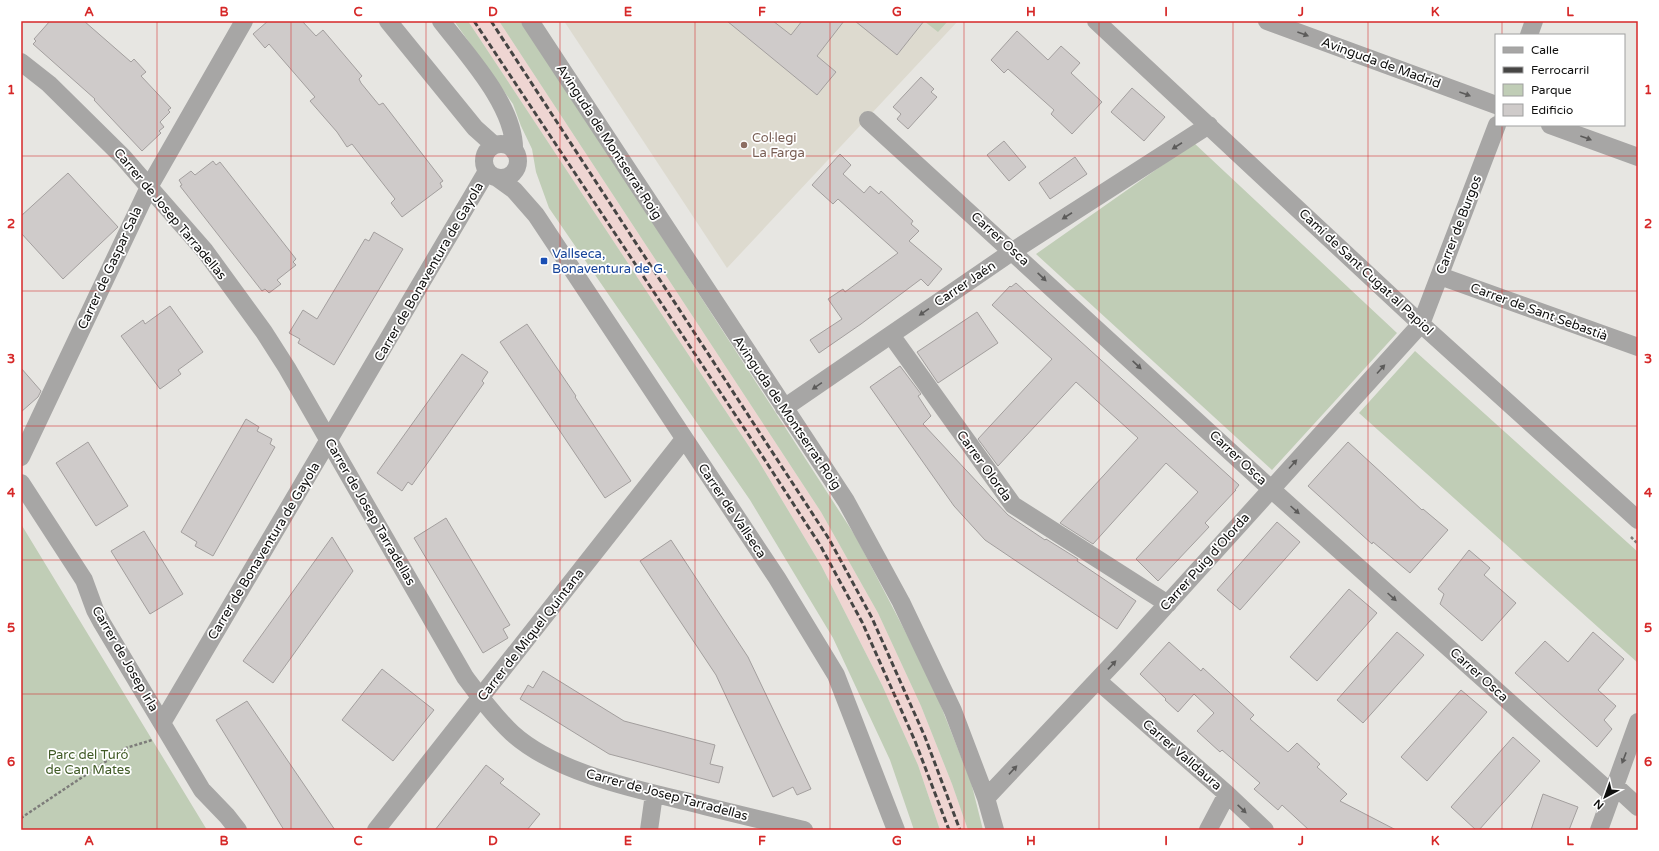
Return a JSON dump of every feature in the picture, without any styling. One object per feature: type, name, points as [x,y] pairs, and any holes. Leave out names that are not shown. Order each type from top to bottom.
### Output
[{"type":"street","name":"Carrer de Gaspar Sala","points":[[21,457],[149,187],[244,21]]},
{"type":"street","name":"Carrer de Vallseca","points":[[388,21],[475,128],[492,159],[514,190],[533,210],[777,578],[836,675],[896,830]]},
{"type":"street","name":"Carrer de Vallseca","points":[[441,21],[493,91],[503,107],[511,126],[515,141],[516,159],[533,210]]},
{"type":"street","name":"Avinguda de Montserrat Roig","points":[[530,21],[846,501],[901,602],[953,710],[986,798],[995,830]]},
{"type":"street","name":"Camí de Sant Cugat al Papiol","points":[[1096,21],[1422,324],[1638,520]]},
{"type":"street","name":"Avinguda de Madrid","points":[[1267,21],[1495,105]]},
{"type":"street","points":[[1529,34],[1534,21]]},
{"type":"street","name":"Carrer de Josep Tarradellas","points":[[21,62],[49,84],[123,157],[205,251],[264,332],[287,368],[465,677],[488,708],[513,734],[540,753],[584,774],[654,794],[804,830]]},
{"type":"street","name":"Carrer de Bonaventura de Gayola","points":[[166,729],[329,441],[492,159],[502,136],[505,124],[503,107]]},
{"type":"street","name":"Carrer Osca","points":[[868,120],[1271,488],[1613,789],[1638,807]]},
{"type":"street","name":"Carrer Jaén","points":[[784,408],[1013,251],[1209,125]]},
{"type":"street","name":"Carrer de Burgos","points":[[1422,324],[1497,126]]},
{"type":"street","points":[[1553,126],[1638,157]]},
{"type":"street","points":[[507,145],[516,159],[508,176],[504,177],[492,159],[507,145]]},
{"type":"street","name":"Carrer de Sant Sebastià","points":[[1440,276],[1638,347]]},
{"type":"street","name":"Carrer Puig d'Olorda","points":[[986,798],[1098,681],[1271,488],[1422,324]]},
{"type":"street","name":"Carrer Olorda","points":[[890,335],[1013,505],[1168,604]]},
{"type":"street","name":"Carrer de Miquel Quintana","points":[[376,830],[481,699],[684,439]]},
{"type":"street","name":"Carrer de Josep Irla","points":[[21,483],[84,580],[95,610],[102,623],[202,790],[238,830]]},
{"type":"street","name":"Carrer Valldaura","points":[[1098,681],[1227,794],[1265,830]]},
{"type":"street","points":[[1599,830],[1638,722]]},
{"type":"street","points":[[649,830],[654,794]]},
{"type":"street","points":[[1208,830],[1227,794]]},
{"type":"path","points":[[21,818],[126,748],[166,729]]},
{"type":"shaded area","points":[[468,21],[499,21],[821,512],[878,613],[921,706],[952,784],[968,830],[940,830],[918,765],[882,685],[821,565],[758,460]]},
{"type":"shaded area","name":"Col·legi La Farga","points":[[564,21],[958,21],[727,268]]},
{"type":"green space","points":[[454,21],[468,21],[758,460],[821,565],[882,685],[918,765],[940,830],[914,830],[890,760],[833,638],[750,500],[549,208],[536,172],[532,149],[513,104]]},
{"type":"green space","points":[[499,21],[520,21],[642,206],[856,537],[931,681],[971,782],[983,830],[968,830],[952,784],[921,706],[878,613],[821,512]]},
{"type":"green space","points":[[924,21],[948,21],[938,32]]},
{"type":"green space","points":[[1194,143],[1397,333],[1272,470],[1036,254]]},
{"type":"green space","points":[[1415,351],[1638,552],[1638,663],[1359,413]]},
{"type":"green space","name":"Parc del Turó de Can Mates","points":[[21,524],[207,830],[21,830]]},
{"type":"building","points":[[50,21],[84,21],[131,62],[134,59],[146,72],[141,76],[171,108],[168,110],[170,112],[160,122],[164,127],[159,131],[161,133],[142,151],[94,100],[95,99],[33,44],[36,41],[34,39]]},
{"type":"building","points":[[268,21],[302,21],[316,36],[323,30],[362,76],[359,79],[361,83],[379,105],[383,103],[443,181],[440,183],[442,187],[402,217],[391,203],[395,199],[352,144],[347,147],[337,132],[310,101],[315,97],[269,44],[265,48],[253,34]]},
{"type":"building","points":[[727,21],[773,21],[791,35],[802,21],[844,21],[817,56],[836,72],[817,95]]},
{"type":"building","points":[[855,21],[924,21],[897,55]]},
{"type":"building","points":[[1017,31],[1048,60],[1061,46],[1080,63],[1071,73],[1102,102],[1072,134],[1051,114],[1054,110],[1008,69],[1004,73],[991,60]]},
{"type":"building","points":[[921,77],[934,89],[931,92],[937,97],[908,129],[897,119],[901,114],[893,107]]},
{"type":"building","points":[[1132,88],[1165,117],[1144,141],[1111,112]]},
{"type":"building","points":[[1004,141],[1026,167],[1009,181],[987,155]]},
{"type":"building","points":[[840,154],[851,165],[843,174],[864,193],[870,186],[879,194],[881,191],[913,221],[911,224],[919,231],[909,241],[942,269],[928,286],[921,279],[819,353],[810,340],[842,319],[828,299],[843,289],[845,292],[898,253],[838,199],[833,204],[812,185]]},
{"type":"building","points":[[1075,157],[1087,174],[1050,199],[1039,183]]},
{"type":"building","points":[[213,161],[216,165],[220,162],[296,259],[293,262],[296,265],[277,280],[281,284],[269,293],[265,289],[262,291],[180,186],[182,185],[179,180],[191,171],[195,175]]},
{"type":"building","points":[[68,173],[118,227],[63,279],[21,233],[21,216]]},
{"type":"building","points":[[374,232],[403,249],[334,365],[298,343],[300,339],[289,333],[303,310],[317,319],[365,239],[369,241]]},
{"type":"building","points":[[1016,283],[1239,485],[1205,523],[1209,527],[1158,581],[1136,559],[1198,492],[1166,463],[1093,544],[1060,523],[1138,438],[1076,382],[998,466],[978,439],[1052,359],[992,305],[1010,286],[1011,287]]},
{"type":"building","points":[[170,306],[203,352],[178,370],[181,374],[160,389],[121,336],[143,320],[145,324]]},
{"type":"building","points":[[977,312],[998,343],[938,383],[917,352]]},
{"type":"building","points":[[527,324],[631,481],[605,498],[500,342]]},
{"type":"building","points":[[462,354],[488,372],[482,381],[484,383],[412,485],[408,482],[402,491],[377,473]]},
{"type":"building","points":[[900,366],[921,394],[918,396],[931,416],[923,424],[1008,515],[1045,540],[1046,539],[1078,559],[1077,561],[1136,601],[1117,629],[985,540],[954,506],[870,387]]},
{"type":"building","points":[[21,368],[41,391],[38,397],[21,412]]},
{"type":"building","points":[[246,419],[259,427],[257,431],[272,439],[270,444],[275,447],[213,556],[195,546],[197,542],[181,532]]},
{"type":"building","points":[[88,442],[128,506],[96,526],[56,463]]},
{"type":"building","points":[[1348,442],[1422,510],[1423,509],[1448,530],[1410,573],[1373,542],[1372,544],[1308,486]]},
{"type":"building","points":[[446,518],[510,625],[503,629],[508,638],[483,653],[414,538]]},
{"type":"building","points":[[1277,522],[1300,542],[1240,610],[1217,590]]},
{"type":"building","points":[[144,531],[183,594],[150,614],[111,551]]},
{"type":"building","points":[[332,537],[353,571],[273,683],[243,661]]},
{"type":"building","points":[[671,540],[748,657],[811,789],[797,795],[793,787],[773,797],[716,675],[640,561]]},
{"type":"building","points":[[1469,550],[1490,568],[1484,575],[1516,603],[1482,641],[1440,604],[1444,594],[1438,589]]},
{"type":"building","points":[[1349,589],[1377,613],[1317,681],[1290,657]]},
{"type":"building","points":[[1397,632],[1424,655],[1363,723],[1337,700]]},
{"type":"building","points":[[1593,632],[1624,659],[1598,690],[1616,706],[1604,720],[1612,729],[1597,747],[1515,673],[1545,641],[1568,662]]},
{"type":"building","points":[[1169,642],[1201,671],[1203,668],[1254,715],[1250,719],[1288,752],[1297,743],[1320,764],[1317,767],[1347,794],[1340,801],[1396,830],[1309,830],[1282,805],[1278,810],[1254,789],[1260,783],[1222,750],[1220,752],[1197,731],[1214,713],[1194,694],[1178,712],[1140,674]]},
{"type":"building","points":[[382,669],[434,710],[393,761],[342,720]]},
{"type":"building","points":[[543,671],[624,721],[715,745],[710,764],[723,767],[719,783],[609,754],[520,699],[528,685],[533,688]]},
{"type":"building","points":[[1461,690],[1487,712],[1427,781],[1401,757]]},
{"type":"building","points":[[247,701],[335,830],[284,830],[216,720]]},
{"type":"building","points":[[1513,737],[1540,761],[1479,830],[1476,830],[1451,807]]},
{"type":"building","points":[[486,765],[504,779],[500,783],[540,814],[527,830],[435,830]]},
{"type":"building","points":[[1543,794],[1578,807],[1569,830],[1531,830]]},
{"type":"railway","points":[[474,21],[820,545],[862,622],[915,741],[949,830]]},
{"type":"railway","points":[[491,21],[829,539],[872,618],[925,737],[960,830]]},
{"type":"place","name":"Col·legi La Farga","points":[[744,145]]},
{"type":"place","name":"Vallseca, Bonaventura de G.","points":[[544,261]]}]
